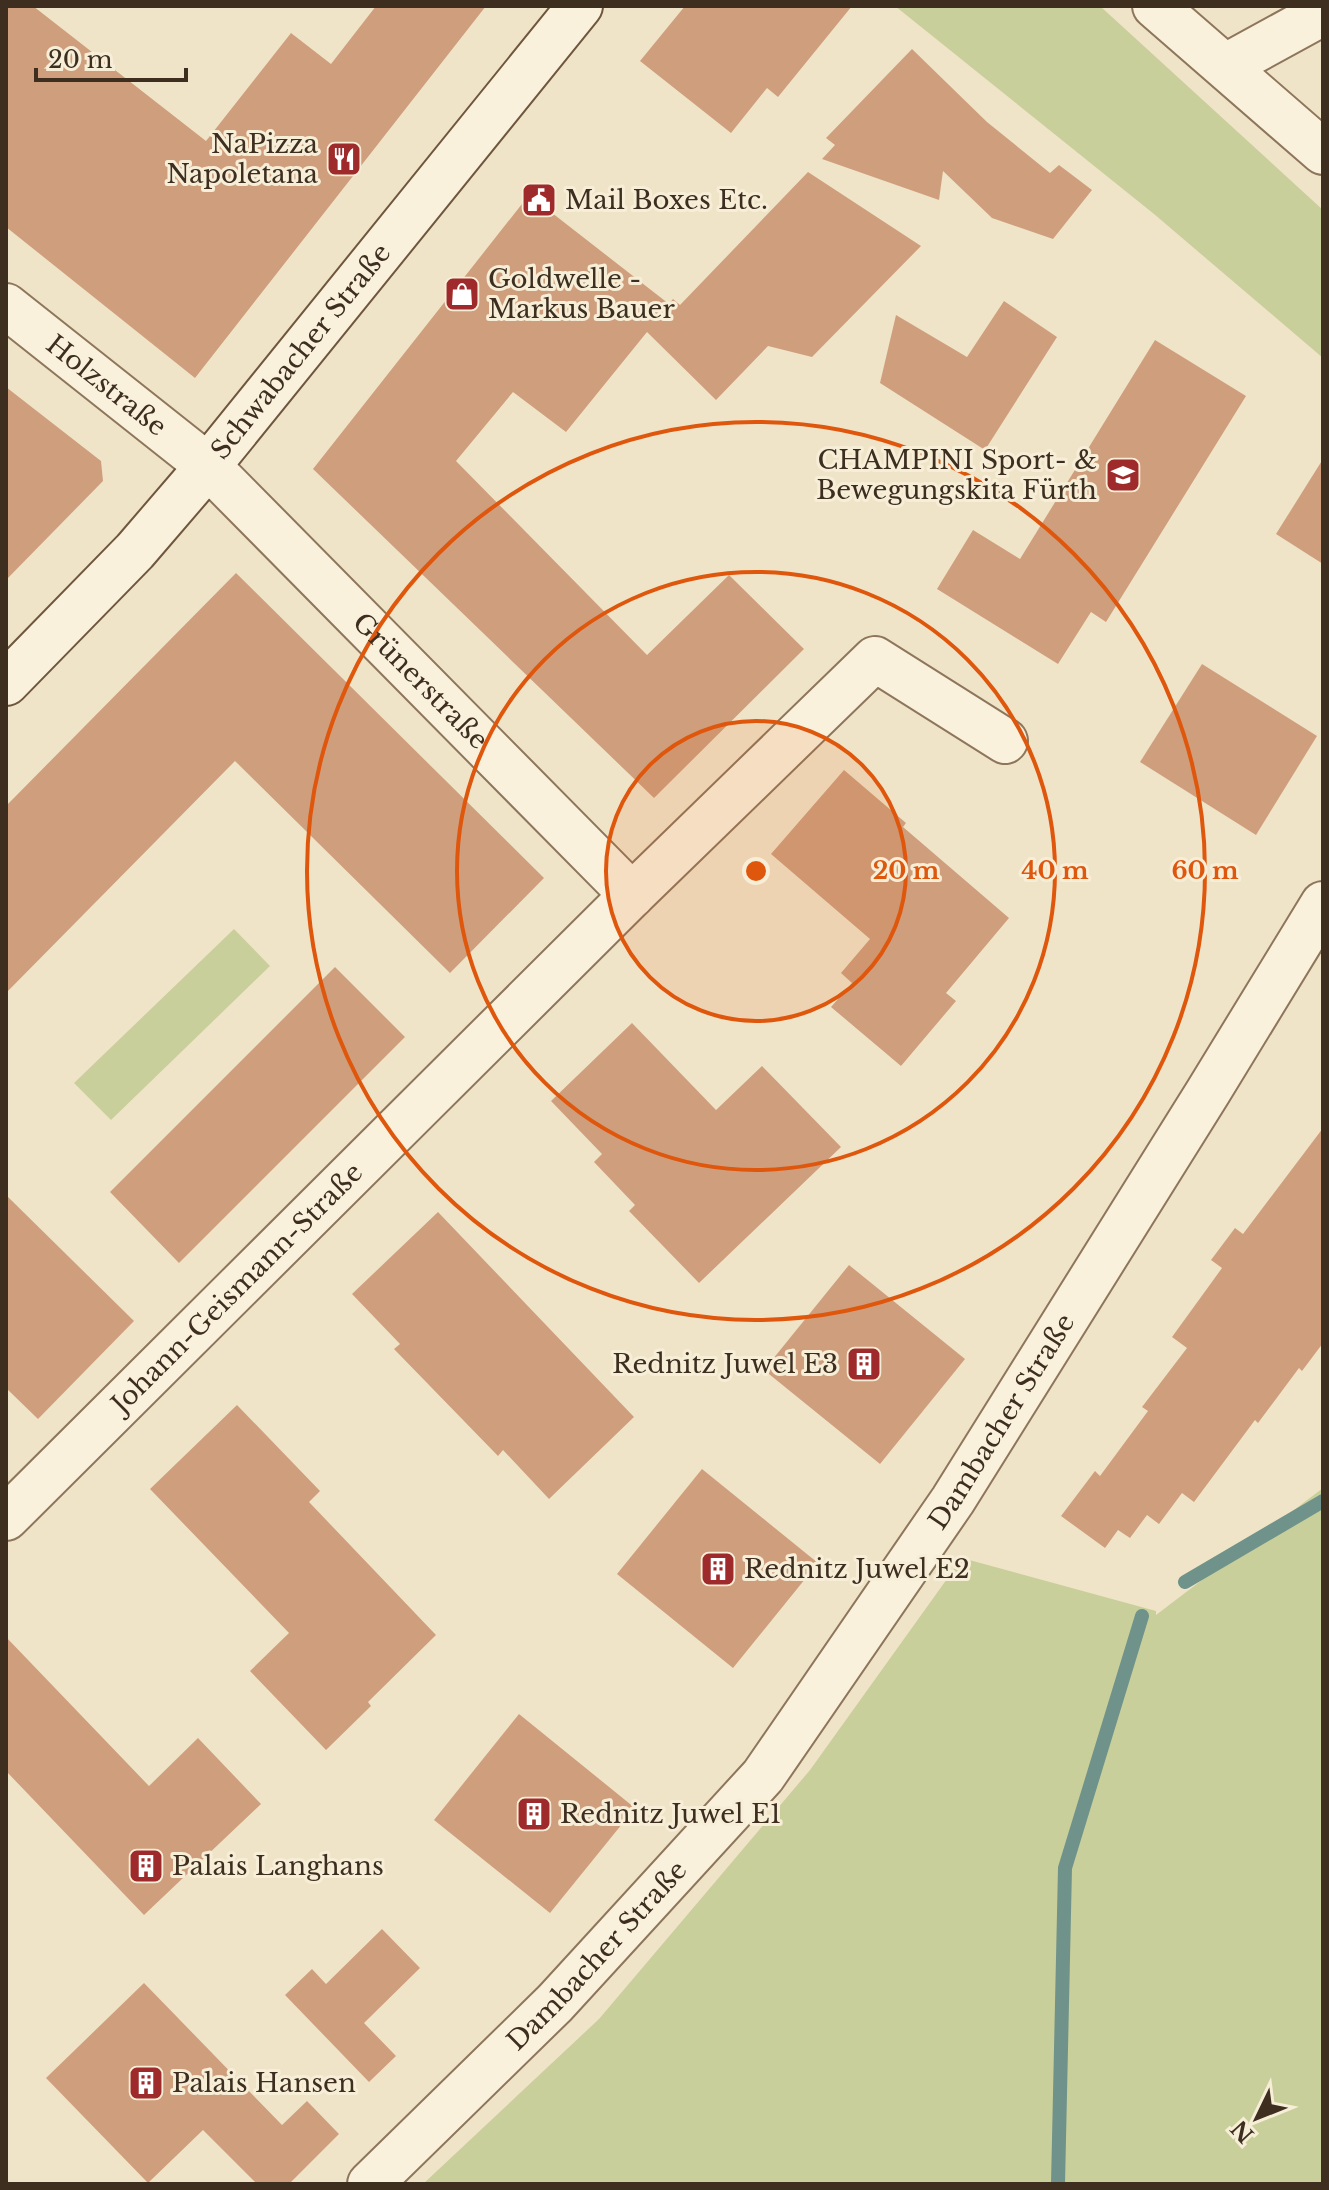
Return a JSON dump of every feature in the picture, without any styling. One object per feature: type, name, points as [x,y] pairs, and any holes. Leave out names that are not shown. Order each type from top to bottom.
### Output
[{"type":"street","name":"Schwabacher Straße","points":[[6,683],[135,551],[208,466],[580,6]]},
{"type":"street","points":[[1155,6],[1323,152]]},
{"type":"street","points":[[1226,66],[1323,13]]},
{"type":"street","name":"Holzstraße","points":[[6,306],[208,466]]},
{"type":"street","name":"Grünerstraße","points":[[208,466],[632,895]]},
{"type":"street","points":[[632,895],[875,659],[1005,741]]},
{"type":"street","name":"Johann-Geismann-Straße","points":[[8,1513],[632,895]]},
{"type":"street","name":"Dambacher Straße","points":[[370,2184],[555,2003],[763,1776],[953,1500],[1323,904]]},
{"type":"green space","points":[[895,6],[1100,6],[1323,210],[1323,358],[1154,214]]},
{"type":"green space","points":[[234,929],[270,966],[111,1120],[74,1083]]},
{"type":"green space","points":[[1323,1488],[1323,2184],[423,2184],[599,2019],[810,1770],[962,1558],[1156,1611],[1156,1615]]},
{"type":"building","points":[[6,6],[33,6],[206,141],[291,33],[331,64],[376,6],[486,6],[195,378],[6,227]]},
{"type":"building","points":[[685,6],[852,6],[778,97],[767,88],[731,133],[640,61]]},
{"type":"building","points":[[912,49],[987,122],[1050,173],[1059,165],[1092,190],[1053,239],[992,218],[943,171],[939,200],[822,159],[835,145],[826,138]]},
{"type":"building","points":[[808,172],[921,246],[812,357],[768,346],[716,400],[647,332],[566,432],[513,392],[456,461],[647,655],[729,575],[804,649],[654,798],[313,469],[529,195],[669,304],[673,299],[680,305]]},
{"type":"building","points":[[1004,301],[1057,337],[985,450],[880,383],[896,315],[967,357]]},
{"type":"building","points":[[1155,340],[1246,396],[1106,622],[1091,612],[1058,664],[937,589],[973,530],[1020,559]]},
{"type":"building","points":[[6,387],[101,461],[103,481],[6,580]]},
{"type":"building","points":[[1323,459],[1323,564],[1276,534]]},
{"type":"building","points":[[236,573],[544,878],[450,973],[235,761],[6,993],[6,806]]},
{"type":"building","points":[[1202,664],[1317,736],[1256,835],[1140,762]]},
{"type":"building","points":[[844,770],[906,823],[903,827],[1009,918],[946,993],[956,1001],[901,1066],[831,1007],[852,983],[841,973],[870,939],[771,854]]},
{"type":"building","points":[[335,967],[405,1037],[179,1263],[110,1192]]},
{"type":"building","points":[[632,1023],[716,1110],[762,1066],[841,1147],[699,1283],[629,1211],[635,1205],[594,1162],[602,1154],[551,1101]]},
{"type":"building","points":[[1323,1128],[1323,1343],[1302,1371],[1299,1368],[1258,1423],[1255,1420],[1194,1502],[1182,1493],[1159,1524],[1147,1515],[1130,1538],[1118,1530],[1105,1548],[1061,1516],[1095,1471],[1100,1476],[1148,1411],[1142,1407],[1187,1348],[1172,1337],[1222,1268],[1211,1260],[1235,1228],[1243,1234]]},
{"type":"building","points":[[6,1195],[134,1321],[38,1419],[6,1388]]},
{"type":"building","points":[[438,1212],[634,1417],[549,1499],[503,1450],[498,1456],[394,1349],[400,1344],[352,1294]]},
{"type":"building","name":"Rednitz Juwel E3","points":[[849,1265],[965,1359],[880,1464],[764,1370]]},
{"type":"building","points":[[237,1405],[320,1491],[309,1502],[436,1635],[368,1702],[371,1706],[326,1750],[250,1671],[289,1633],[150,1489]]},
{"type":"building","name":"Rednitz Juwel E2","points":[[702,1469],[818,1563],[733,1668],[617,1574]]},
{"type":"building","name":"Palais Langhans","points":[[6,1637],[149,1786],[198,1738],[261,1804],[144,1915],[6,1771]]},
{"type":"building","name":"Rednitz Juwel E1","points":[[519,1714],[635,1808],[550,1913],[434,1820]]},
{"type":"building","points":[[382,1929],[420,1968],[364,2023],[396,2056],[369,2082],[285,1995],[312,1969],[326,1984]]},
{"type":"building","name":"Palais Hansen","points":[[144,1983],[282,2125],[307,2101],[339,2134],[289,2184],[257,2184],[203,2130],[148,2183],[46,2078]]},
{"type":"waterway","points":[[1185,1582],[1323,1501]]},
{"type":"waterway","points":[[1058,2184],[1065,1868],[1142,1616]]},
{"type":"place","name":"NaPizza Napoletana","points":[[344,159]]},
{"type":"place","name":"Mail Boxes Etc.","points":[[539,200]]},
{"type":"place","name":"Goldwelle - Markus Bauer","points":[[462,294]]},
{"type":"place","name":"CHAMPINI Sport- & Bewegungskita Fürth","points":[[1123,475]]},
{"type":"place","name":"Rednitz Juwel E3","points":[[864,1364]]},
{"type":"place","name":"Rednitz Juwel E2","points":[[718,1569]]},
{"type":"place","name":"Rednitz Juwel E1","points":[[534,1814]]},
{"type":"place","name":"Palais Langhans","points":[[146,1866]]},
{"type":"place","name":"Palais Hansen","points":[[146,2083]]}]
